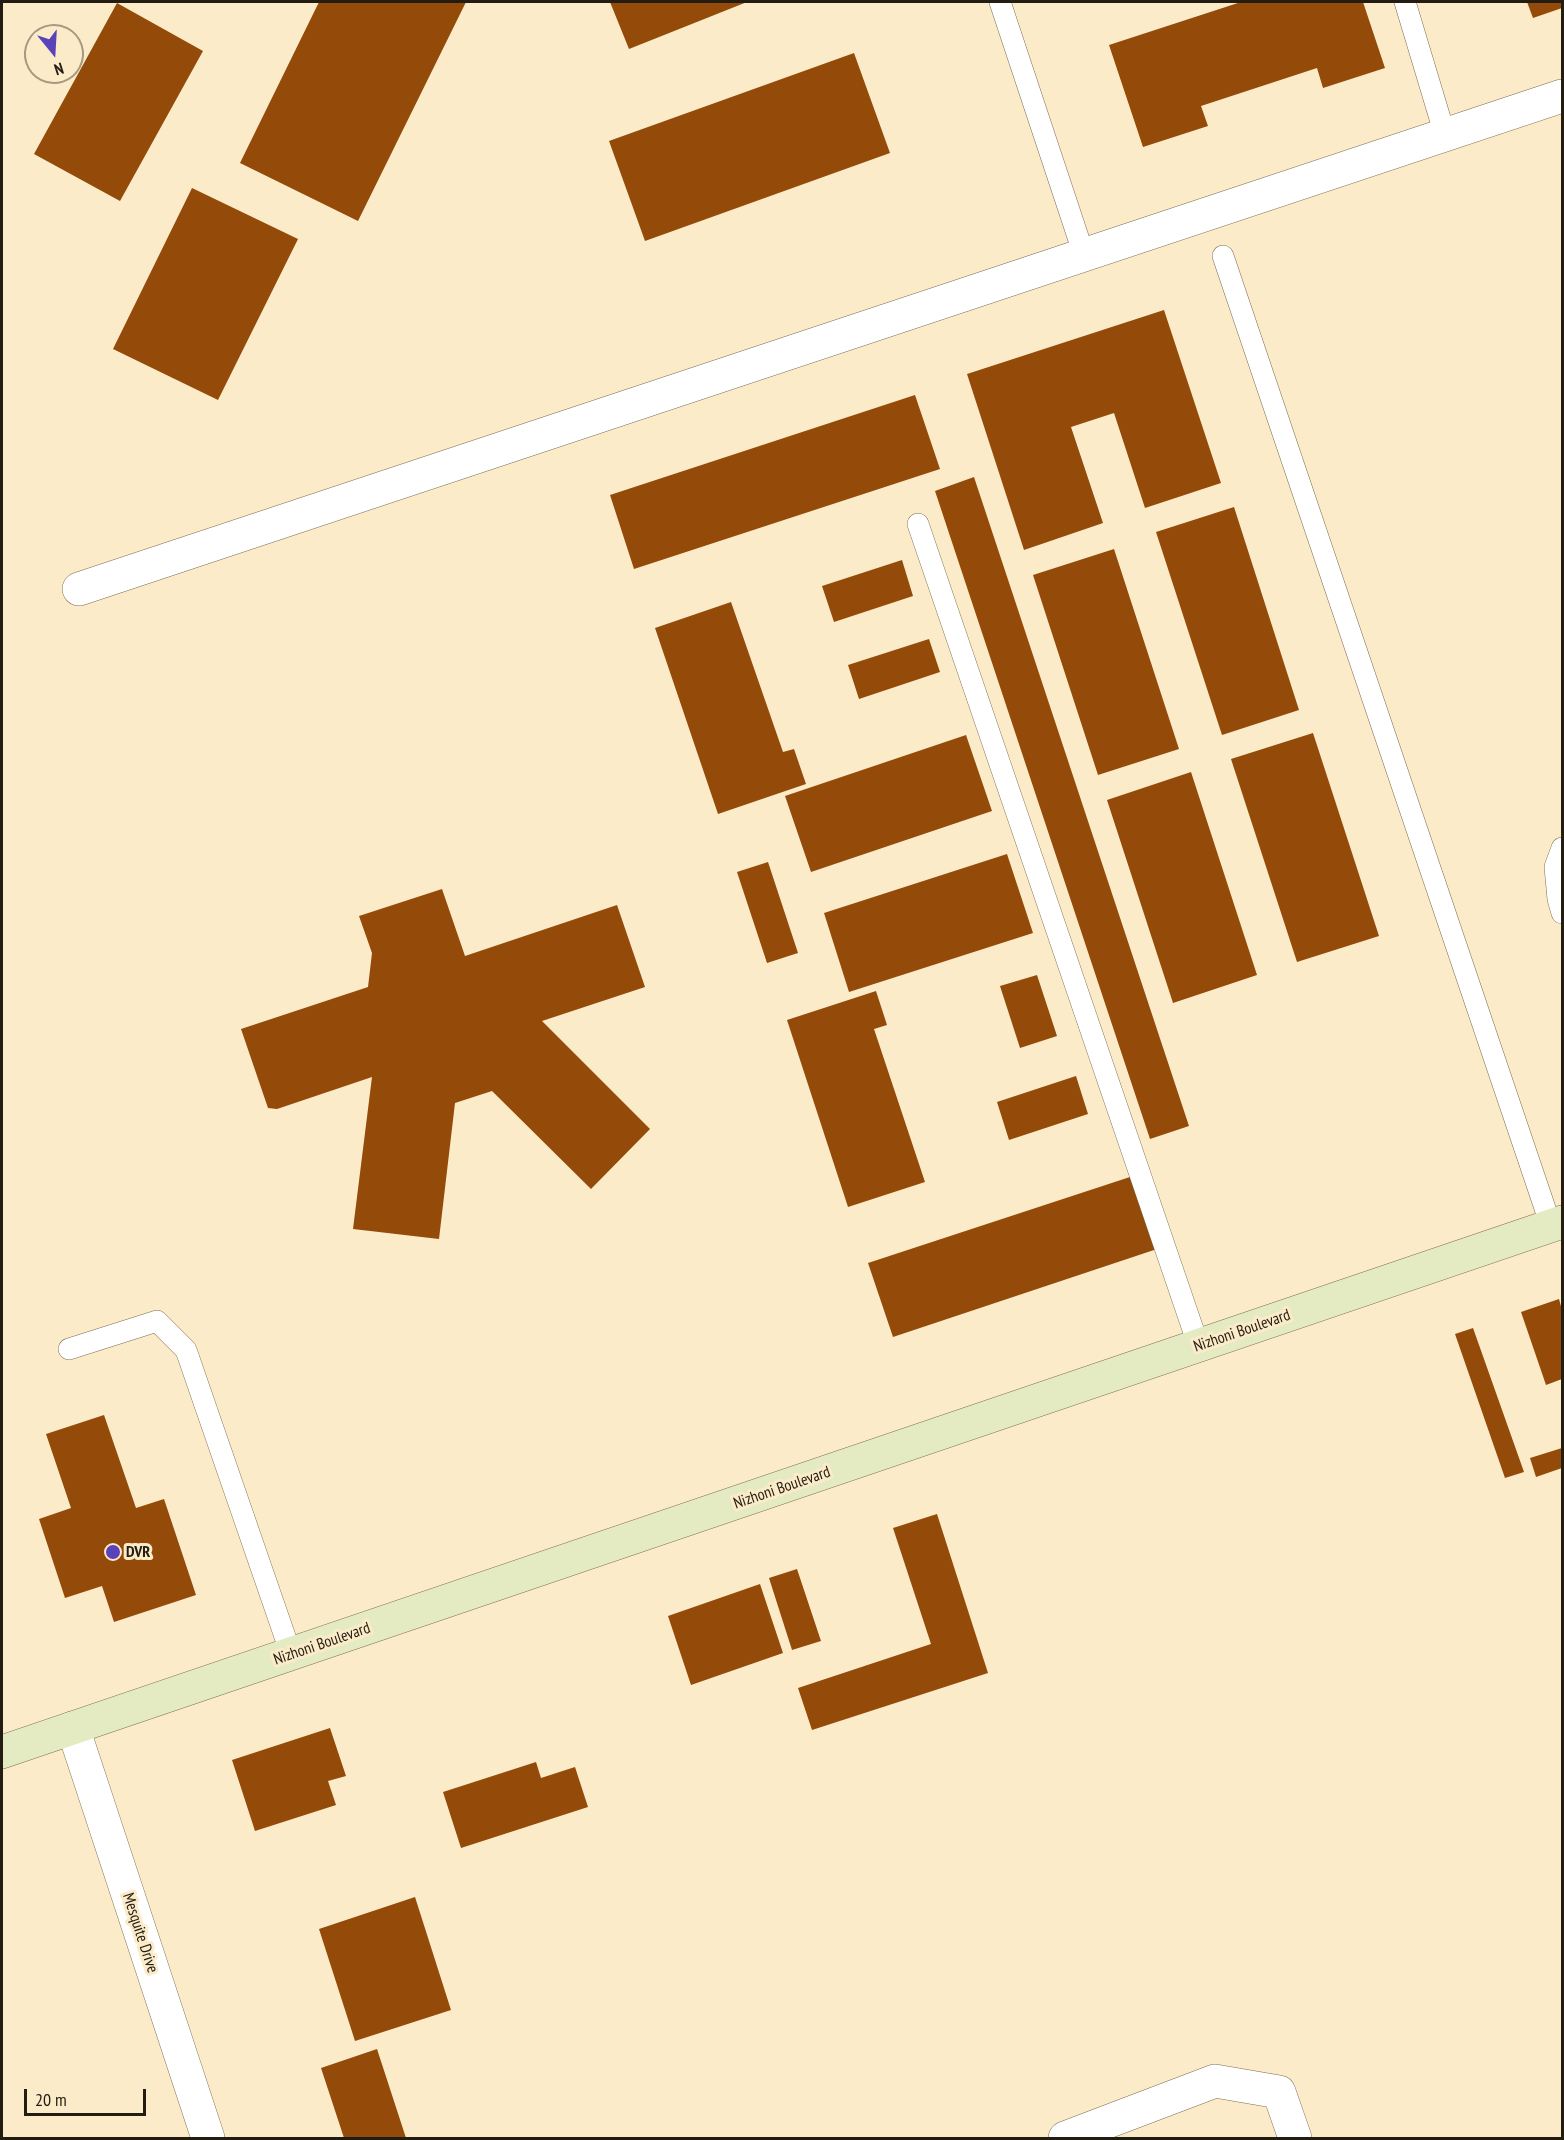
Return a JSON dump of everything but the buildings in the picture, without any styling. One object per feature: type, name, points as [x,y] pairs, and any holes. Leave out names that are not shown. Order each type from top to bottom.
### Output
[{"type":"main road","name":"Nizhoni Boulevard","points":[[2,1752],[1557,1224]]},
{"type":"street","points":[[79,589],[1563,96]]},
{"type":"street","name":"Mesquite Drive","points":[[73,1728],[208,2139]]},
{"type":"street","points":[[1065,2139],[1215,2081],[1279,2092],[1296,2139]]},
{"type":"lane","points":[[1000,2],[1084,255]]},
{"type":"lane","points":[[1405,2],[1445,135]]},
{"type":"lane","points":[[1224,256],[1557,1224]]},
{"type":"lane","points":[[918,524],[1199,1347]]},
{"type":"lane","points":[[1563,848],[1555,867],[1558,899],[1563,913]]},
{"type":"lane","points":[[69,1349],[157,1321],[186,1350],[291,1654]]},
{"type":"place","name":"DVR","points":[[113,1552]]}]
